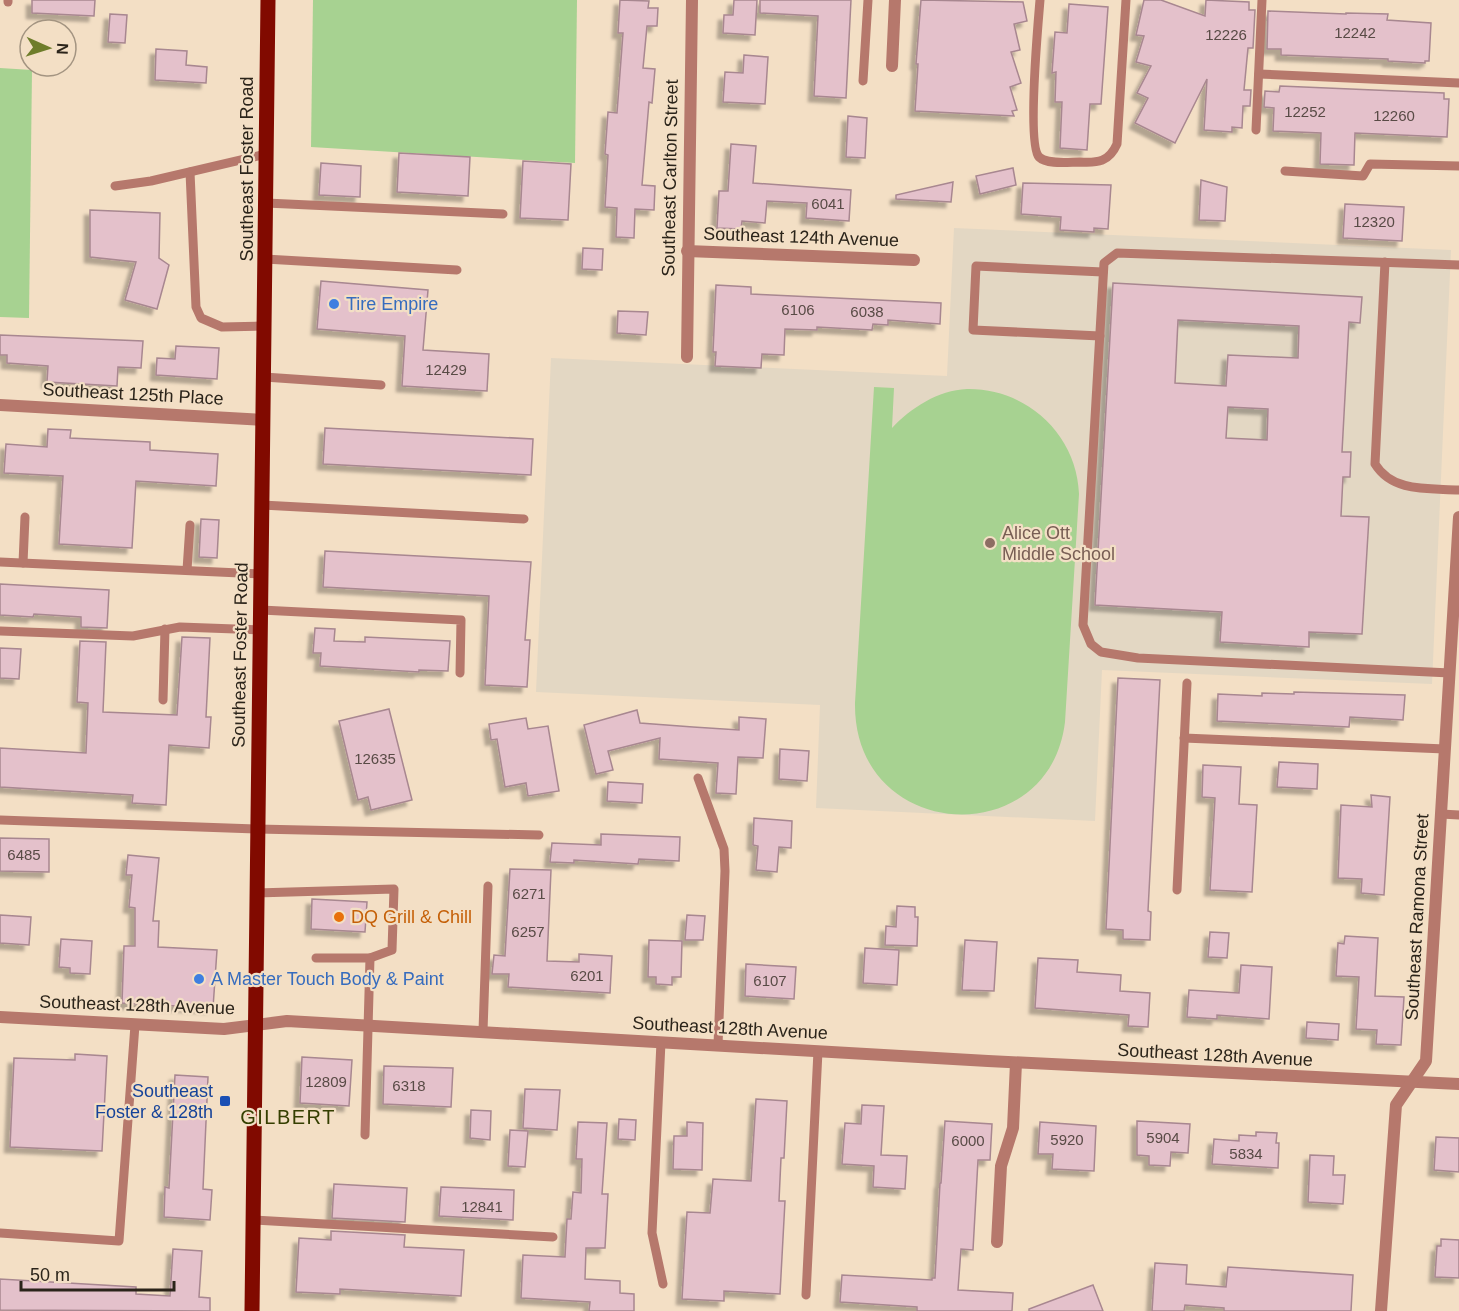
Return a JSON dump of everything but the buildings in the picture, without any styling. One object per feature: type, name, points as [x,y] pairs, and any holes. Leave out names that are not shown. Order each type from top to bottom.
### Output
[{"type":"main road","name":"Southeast Foster Road","points":[[252,1311],[268,0]]},
{"type":"street","name":"Southeast Carlton Street","points":[[687,357],[692,0]]},
{"type":"street","points":[[892,66],[895,0]]},
{"type":"street","name":"Southeast 124th Avenue","points":[[687,251],[914,260]]},
{"type":"street","name":"Southeast 125th Place","points":[[0,405],[263,420]]},
{"type":"street","name":"Southeast Ramona Street","points":[[1381,1311],[1396,1105],[1426,1061],[1459,517]]},
{"type":"street","name":"Southeast 128th Avenue","points":[[0,1017],[224,1029],[287,1021],[1016,1063],[1459,1084]]},
{"type":"street","points":[[997,1242],[1001,1166],[1013,1128],[1016,1063]]},
{"type":"lane","points":[[863,81],[868,0]]},
{"type":"lane","points":[[1040,0],[1034,114],[1035,149],[1038,156],[1047,161],[1101,163],[1108,158],[1117,144],[1125,0]]},
{"type":"lane","points":[[1256,130],[1262,0]]},
{"type":"lane","points":[[1259,74],[1459,83]]},
{"type":"lane","points":[[115,186],[190,172],[266,154]]},
{"type":"lane","points":[[1285,171],[1363,176],[1370,164],[1459,166]]},
{"type":"lane","points":[[190,172],[196,308],[201,318],[222,327],[264,326]]},
{"type":"lane","points":[[266,202],[503,214]]},
{"type":"lane","points":[[1450,673],[1138,658],[1101,652],[1091,644],[1083,625],[1104,263],[1117,253],[1459,265]]},
{"type":"lane","points":[[266,259],[458,270]]},
{"type":"lane","points":[[1385,262],[1375,464],[1379,471],[1390,480],[1406,487],[1459,490]]},
{"type":"lane","points":[[1100,336],[973,330],[975,287],[976,266],[1103,272]]},
{"type":"lane","points":[[264,377],[381,385]]},
{"type":"lane","points":[[262,505],[524,519]]},
{"type":"lane","points":[[23,563],[25,517]]},
{"type":"lane","points":[[187,570],[190,525]]},
{"type":"lane","points":[[0,562],[261,574]]},
{"type":"lane","points":[[261,610],[461,620],[460,673]]},
{"type":"lane","points":[[0,631],[133,636],[180,627],[260,630]]},
{"type":"lane","points":[[163,700],[165,629]]},
{"type":"lane","points":[[1177,890],[1187,683]]},
{"type":"lane","points":[[1184,738],[1445,749]]},
{"type":"lane","points":[[698,778],[724,849],[718,1045]]},
{"type":"lane","points":[[1441,814],[1459,815]]},
{"type":"lane","points":[[0,820],[257,829],[539,834]]},
{"type":"lane","points":[[483,1032],[488,886]]},
{"type":"lane","points":[[256,893],[394,889],[392,950],[370,958],[316,958]]},
{"type":"lane","points":[[365,1135],[370,958]]},
{"type":"lane","points":[[0,1233],[119,1240],[135,1025]]},
{"type":"lane","points":[[661,1042],[652,1233],[663,1284]]},
{"type":"lane","points":[[806,1295],[818,1051]]},
{"type":"lane","points":[[253,1220],[553,1238]]},
{"type":"shaded area","name":"Alice Ott Middle School","points":[[954,228],[1451,250],[1432,684],[1102,670],[1095,821],[816,808],[820,705],[536,692],[551,358],[947,376]]},
{"type":"green space","points":[[313,0],[577,0],[575,163],[311,147]]},
{"type":"green space","points":[[0,68],[18,69],[18,78],[32,78],[29,318],[0,317]]},
{"type":"green space","points":[[874,387],[894,388],[892,428],[926,401],[956,390],[989,391],[1010,397],[1028,406],[1045,419],[1059,435],[1076,473],[1079,494],[1065,722],[1051,765],[1025,794],[991,811],[953,814],[916,805],[885,783],[863,749],[855,703]]},
{"type":"place","name":"Tire Empire","points":[[334,304]]},
{"type":"place","name":"Alice Ott Middle School","points":[[990,543]]},
{"type":"place","name":"DQ Grill & Chill","points":[[339,917]]},
{"type":"place","name":"A Master Touch Body & Paint","points":[[199,979]]},
{"type":"place","name":"Southeast Foster & 128th","points":[[225,1101]]},
{"type":"district","name":"GILBERT","points":[[288,1117]]}]
